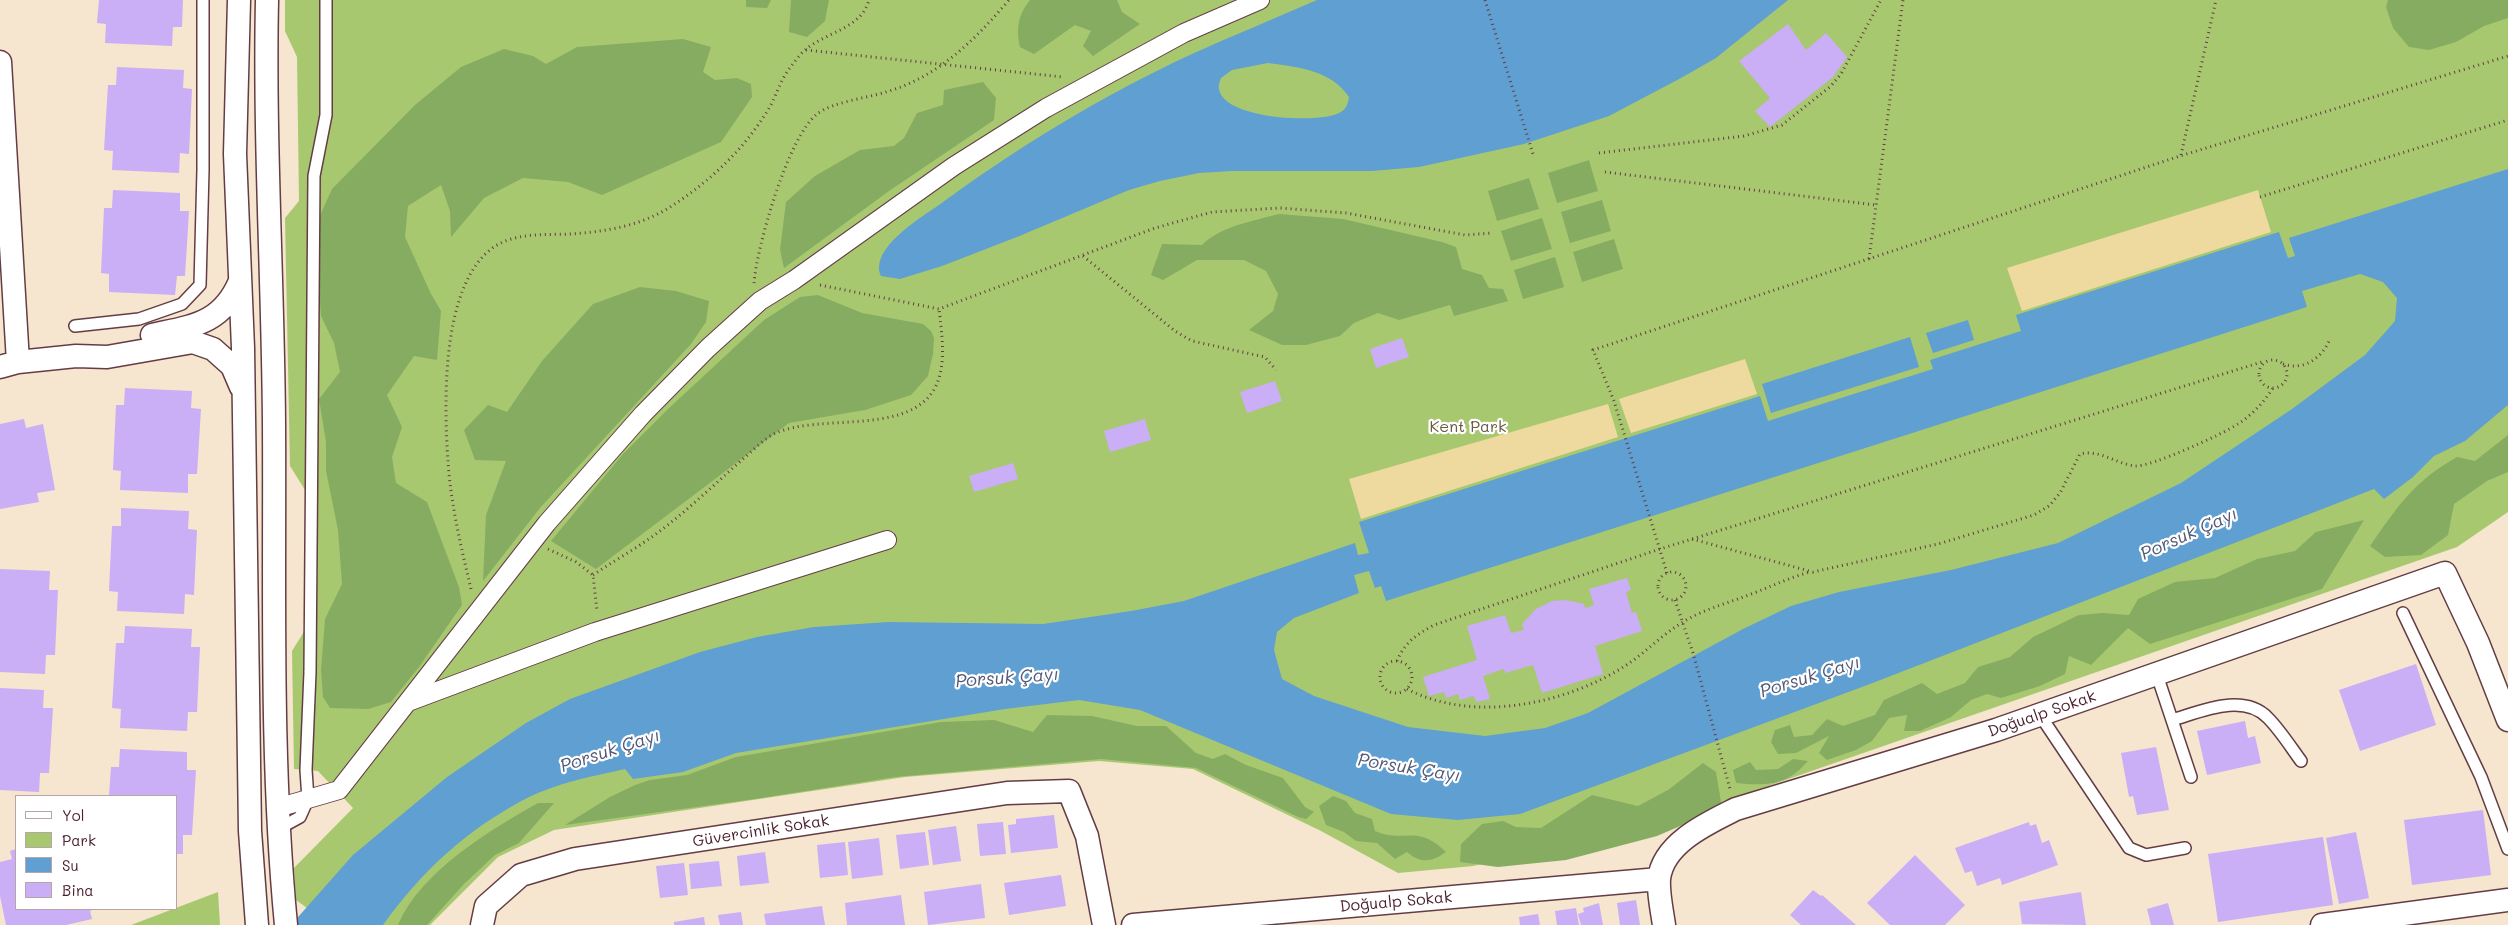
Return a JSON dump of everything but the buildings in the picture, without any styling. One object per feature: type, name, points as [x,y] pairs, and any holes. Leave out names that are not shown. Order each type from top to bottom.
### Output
[{"type":"street","points":[[239,0],[235,154],[243,348],[250,831],[258,925]]},
{"type":"street","points":[[267,0],[278,818],[285,922]]},
{"type":"street","points":[[278,818],[308,799],[339,790],[532,541],[644,414],[708,348],[760,301],[794,280],[954,166],[1094,80],[1184,33],[1260,0]]},
{"type":"street","points":[[0,62],[9,365],[76,356],[107,357],[193,342],[213,348],[273,347]]},
{"type":"street","points":[[76,356],[105,346],[191,326],[207,319],[223,310],[233,298],[240,280]]},
{"type":"street","points":[[207,319],[271,315]]},
{"type":"street","points":[[213,348],[232,366],[244,395]]},
{"type":"street","points":[[407,702],[595,632],[887,540]]},
{"type":"street","name":"Doğualp Sokak","points":[[1664,925],[1659,879],[1665,860],[1683,840],[1705,825],[1736,809],[2040,716],[2445,573],[2478,643],[2508,720]]},
{"type":"street","name":"Güvercinlik Sokak","points":[[482,925],[486,906],[521,875],[575,859],[1006,793],[1069,791],[1087,836],[1104,925]]},
{"type":"street","name":"Doğualp Sokak","points":[[1133,925],[1659,879]]},
{"type":"street","points":[[2322,925],[2508,900]]},
{"type":"lane","points":[[75,326],[139,319],[182,304],[200,284],[203,170],[203,0]]},
{"type":"lane","points":[[308,799],[306,770],[310,672],[314,176],[326,115],[326,0]]},
{"type":"lane","points":[[2403,613],[2481,777],[2508,849]]},
{"type":"lane","points":[[2157,675],[2190,777]]},
{"type":"lane","points":[[2172,720],[2219,706],[2244,706],[2266,716],[2301,760]]},
{"type":"lane","points":[[2040,716],[2130,848],[2146,855],[2185,848]]},
{"type":"path","points":[[477,613],[457,531],[448,463],[446,396],[454,313],[466,282],[477,264],[505,241],[526,235],[596,232],[645,220],[692,192],[723,167],[745,141],[768,110],[787,72],[805,50],[856,21],[869,0]]},
{"type":"path","points":[[760,301],[754,283],[758,257],[782,175],[807,124],[818,113],[896,89],[922,78],[979,35],[1008,0]]},
{"type":"path","points":[[1485,0],[1533,154]]},
{"type":"path","points":[[1600,153],[1744,136],[1782,125],[1831,86],[1841,74],[1882,0]]},
{"type":"path","points":[[1869,259],[1903,0]]},
{"type":"path","points":[[2180,156],[2216,0]]},
{"type":"path","points":[[805,50],[1094,80]]},
{"type":"path","points":[[1667,573],[1614,401],[1593,350],[2180,156],[2508,56]]},
{"type":"path","points":[[2260,197],[2508,120]]},
{"type":"path","points":[[1606,172],[1876,206]]},
{"type":"path","points":[[794,280],[939,309],[1155,228],[1212,212],[1280,208],[1346,213],[1465,235],[1492,233]]},
{"type":"path","points":[[1083,256],[1175,331],[1192,341],[1265,357],[1276,370]]},
{"type":"path","points":[[593,575],[660,532],[775,434],[820,422],[887,418],[918,405],[931,394],[939,375],[943,346],[939,309]]},
{"type":"path","points":[[1397,661],[1403,647],[1414,636],[1434,625],[1660,549],[2265,361],[2274,360],[2293,367],[2316,359],[2325,352],[2330,339]]},
{"type":"path","points":[[2265,361],[2259,369],[2258,378],[2264,385],[2273,388],[2278,388],[2285,382],[2287,372],[2283,364]]},
{"type":"path","points":[[1407,689],[1412,674],[1406,665],[1397,661],[1386,664],[1382,668],[1380,683],[1392,693],[1407,689],[1425,698],[1460,705],[1492,707],[1522,704],[1560,696],[1604,678],[1628,664],[1682,622],[1787,578],[1938,544],[2034,515],[2049,506],[2060,493],[2080,454],[2089,452],[2100,454],[2137,466],[2167,457],[2238,424],[2258,408],[2273,388]]},
{"type":"path","points":[[1692,539],[1813,572]]},
{"type":"path","points":[[532,541],[576,562],[593,575],[597,614],[595,632]]},
{"type":"path","points":[[1667,573],[1676,573],[1686,582],[1683,595],[1675,600],[1662,596],[1658,588],[1660,579],[1667,573]]},
{"type":"path","points":[[1675,600],[1693,653],[1726,776]]},
{"type":"green space","name":"Kent Park","points":[[285,0],[2508,0],[2508,512],[2457,547],[1676,818],[1473,866],[1398,873],[1321,831],[1193,769],[1099,761],[905,777],[554,830],[498,857],[430,925],[308,925],[307,908],[296,900],[294,868],[353,808],[318,771],[294,769],[292,651],[305,630],[305,490],[290,466],[285,218],[299,201],[297,57],[285,31]]},
{"type":"green space","points":[[746,0],[771,0],[767,8],[746,7]]},
{"type":"green space","points":[[791,0],[829,0],[825,21],[807,37],[789,32]]},
{"type":"green space","points":[[1030,0],[1117,0],[1122,12],[1140,24],[1093,56],[1083,46],[1091,31],[1075,25],[1034,54],[1020,47],[1018,34],[1021,16]]},
{"type":"green space","points":[[2388,0],[2508,0],[2508,18],[2484,26],[2456,42],[2429,50],[2409,47],[2393,28],[2386,7]]},
{"type":"green space","points":[[683,39],[711,47],[703,72],[715,80],[737,78],[751,84],[752,97],[721,142],[602,195],[568,182],[523,178],[484,198],[451,237],[450,211],[441,185],[408,206],[405,237],[431,294],[441,311],[437,360],[414,356],[387,395],[402,427],[392,457],[396,483],[427,502],[459,587],[462,605],[419,667],[391,702],[368,709],[330,708],[323,697],[321,670],[325,619],[342,584],[338,530],[326,471],[326,442],[319,399],[340,372],[334,343],[321,316],[316,251],[318,220],[332,189],[415,105],[461,67],[504,49],[533,56],[546,64],[577,47]]},
{"type":"green space","points":[[983,82],[996,98],[994,120],[889,191],[784,268],[780,250],[786,202],[815,176],[860,150],[894,146],[904,138],[917,113],[943,105],[944,90]]},
{"type":"green space","points":[[1589,160],[1598,191],[1557,203],[1548,173]]},
{"type":"green space","points":[[1529,178],[1539,209],[1497,221],[1488,191]]},
{"type":"green space","points":[[1602,200],[1611,231],[1570,243],[1561,212]]},
{"type":"green space","points":[[1279,214],[1343,219],[1456,247],[1462,269],[1482,275],[1489,288],[1503,289],[1508,301],[1454,316],[1450,305],[1399,320],[1378,313],[1354,323],[1340,336],[1306,345],[1282,345],[1249,330],[1273,311],[1278,294],[1266,271],[1244,260],[1197,260],[1163,280],[1151,275],[1162,244],[1202,245],[1218,233],[1248,222]]},
{"type":"green space","points":[[1542,218],[1552,249],[1511,261],[1501,231]]},
{"type":"green space","points":[[1614,239],[1623,269],[1582,282],[1573,252]]},
{"type":"green space","points":[[1555,257],[1564,287],[1523,299],[1514,270]]},
{"type":"green space","points":[[640,287],[676,291],[709,301],[706,322],[691,344],[540,508],[483,581],[486,515],[506,461],[475,460],[464,430],[488,405],[507,412],[542,361],[593,304]]},
{"type":"green space","points":[[818,295],[862,313],[923,324],[931,331],[934,338],[933,354],[928,376],[911,395],[865,410],[789,423],[596,569],[551,541],[623,454],[668,409],[764,320],[800,297]]},
{"type":"green space","points":[[2508,435],[2508,472],[2487,481],[2454,504],[2448,535],[2421,555],[2385,557],[2370,546],[2398,507],[2429,476],[2457,457],[2475,461]]},
{"type":"green space","points":[[2364,520],[2322,589],[2150,644],[2128,628],[2091,665],[2069,656],[2065,674],[2040,686],[2001,698],[1987,694],[1971,700],[1951,717],[1920,731],[1904,731],[1907,715],[1889,718],[1872,741],[1856,750],[1827,760],[1819,753],[1829,736],[1796,753],[1778,754],[1771,742],[1775,730],[1790,725],[1794,737],[1812,735],[1827,719],[1843,726],[1875,715],[1884,700],[1922,683],[1937,694],[1965,683],[1978,667],[2010,657],[2033,637],[2079,615],[2103,613],[2129,615],[2138,599],[2175,582],[2215,578],[2257,559],[2295,551],[2316,532]]},
{"type":"green space","points":[[1047,715],[1092,716],[1137,726],[1166,726],[1196,753],[1213,759],[1225,754],[1246,765],[1283,778],[1305,807],[1314,812],[1306,819],[1298,817],[1196,768],[1101,759],[895,777],[755,799],[565,825],[610,797],[635,785],[650,780],[687,775],[736,757],[941,722],[994,720],[1033,732]]},
{"type":"green space","points":[[1793,759],[1808,761],[1784,780],[1766,784],[1736,783],[1733,770],[1750,762],[1756,770],[1778,769]]},
{"type":"green space","points":[[1703,763],[1716,772],[1722,808],[1657,836],[1566,860],[1498,867],[1460,862],[1461,844],[1482,824],[1503,821],[1516,827],[1541,828],[1592,795],[1638,806],[1668,790]]},
{"type":"green space","points":[[1333,796],[1346,801],[1355,813],[1372,819],[1375,831],[1395,836],[1426,838],[1436,843],[1446,852],[1431,860],[1422,860],[1407,852],[1395,859],[1377,843],[1356,841],[1344,832],[1326,825],[1319,806]]},
{"type":"green space","points":[[538,803],[554,803],[519,843],[495,855],[464,884],[427,925],[398,925],[408,906],[422,887],[439,870],[478,839]]},
{"type":"green space","points":[[218,892],[220,925],[131,925],[171,910],[178,910],[178,907]]},
{"type":"sand","points":[[2258,190],[2271,232],[2022,311],[2007,268]]},
{"type":"sand","points":[[1745,359],[1757,394],[1631,433],[1619,399]]},
{"type":"sand","points":[[1608,404],[1618,437],[1361,519],[1349,479]]},
{"type":"water","points":[[1317,0],[1788,0],[1716,58],[1681,78],[1609,116],[1524,144],[1419,167],[1372,171],[1232,171],[1199,173],[1160,181],[1129,190],[942,266],[900,279],[881,276],[879,266],[882,255],[898,235],[1030,143],[1062,123],[1159,70]],"holes":[[[1268,63],[1302,68],[1323,75],[1342,88],[1349,97],[1345,108],[1339,113],[1328,116],[1293,118],[1253,113],[1236,107],[1224,99],[1219,89],[1221,78],[1232,70]]]},
{"type":"water","name":"Porsuk Çayı","points":[[2508,169],[2508,405],[2465,441],[2434,456],[2413,477],[2384,499],[2374,489],[1870,684],[1520,814],[1458,820],[1391,814],[1140,710],[1079,700],[1005,709],[736,753],[683,772],[633,779],[625,769],[575,780],[527,798],[505,810],[465,838],[430,869],[383,925],[291,925],[353,855],[447,777],[526,723],[570,699],[700,652],[757,637],[814,627],[889,622],[1043,624],[1131,611],[1184,601],[1355,543],[1358,555],[1369,553],[1359,522],[1760,396],[1768,421],[1933,369],[1930,360],[2021,331],[2016,315],[2279,232],[2288,258],[2295,256],[2289,238]],"holes":[[[2360,274],[2383,282],[2397,298],[2395,321],[2365,355],[2292,409],[2181,483],[2058,543],[1951,570],[1839,592],[1791,606],[1743,629],[1588,713],[1545,728],[1485,736],[1408,727],[1314,696],[1282,679],[1274,650],[1277,632],[1294,618],[1359,593],[1354,575],[1369,571],[1375,588],[1381,586],[1386,601],[2307,307],[2302,291]]]},
{"type":"water","points":[[1968,320],[1974,340],[1933,353],[1926,333]]},
{"type":"water","points":[[1910,337],[1919,367],[1771,413],[1762,384]]}]
